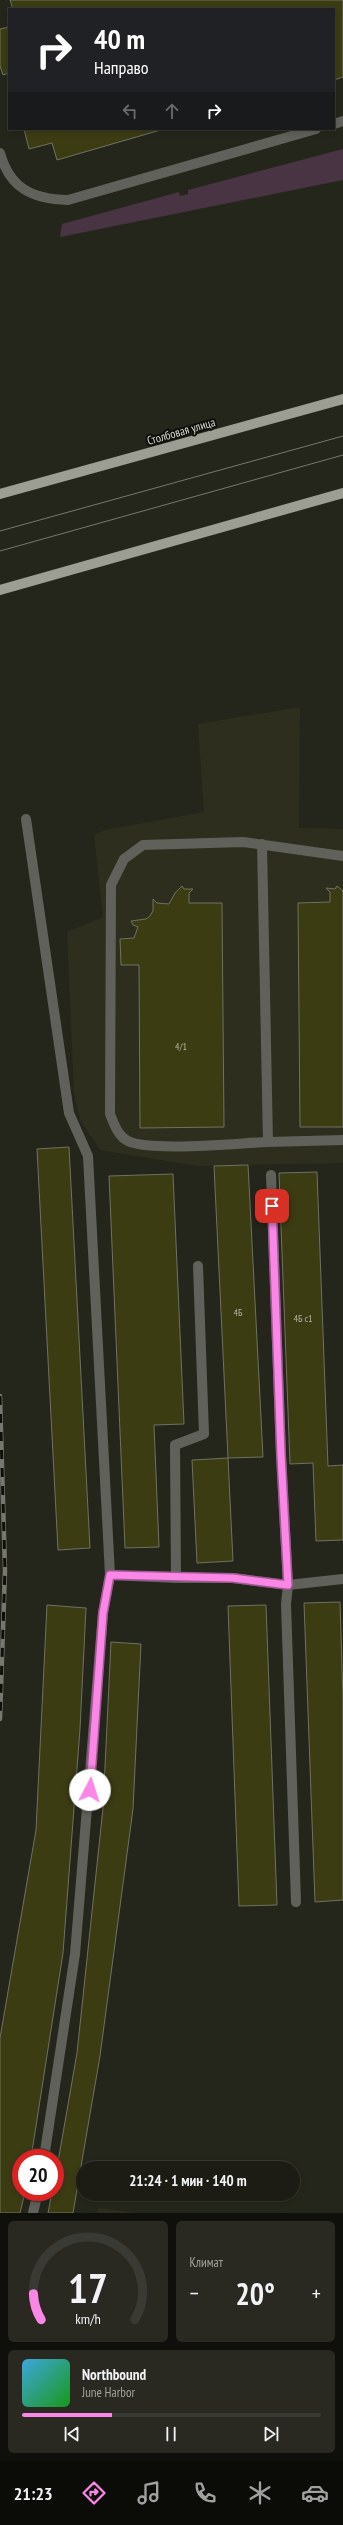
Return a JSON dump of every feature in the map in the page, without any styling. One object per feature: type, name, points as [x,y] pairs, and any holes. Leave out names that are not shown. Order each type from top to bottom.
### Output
[{"type":"main road","name":"Столбовая улица","points":[[0,494],[343,399]]},
{"type":"main road","points":[[0,590],[343,493]]},
{"type":"street","points":[[0,153],[10,174],[18,186],[30,194],[44,199],[68,200],[313,130]]},
{"type":"street","points":[[26,819],[69,1113],[88,1156],[110,1575],[103,1613],[75,1954],[45,2149]]},
{"type":"street","points":[[343,856],[243,842],[143,845],[124,860],[111,885],[110,1114],[119,1134],[126,1141],[137,1144],[157,1146],[343,1140]]},
{"type":"street","points":[[262,844],[268,1142]]},
{"type":"street","points":[[271,1175],[281,1455],[288,1585],[286,1604],[296,1902]]},
{"type":"street","points":[[176,1578],[175,1445],[204,1434],[198,1266]]},
{"type":"street","points":[[110,1575],[176,1578],[233,1578],[288,1585],[343,1579]]},
{"type":"street","points":[[33,2213],[36,2201]]},
{"type":"shaded area","points":[[343,149],[343,180],[60,237],[62,224],[179,192],[180,196],[188,194],[188,190]]},
{"type":"shaded area","points":[[300,707],[299,828],[343,829],[343,1163],[197,1166],[100,1150],[80,1120],[74,1093],[67,932],[103,917],[94,835],[105,830],[204,812],[198,724]]},
{"type":"shaded area","points":[[98,2208],[135,2213],[97,2213]]},
{"type":"building","points":[[10,0],[343,0],[343,77],[335,80],[335,8],[13,8]]},
{"type":"building","points":[[8,27],[8,73],[3,75],[0,66],[0,29]]},
{"type":"building","points":[[24,130],[161,130],[57,160],[52,143],[29,149]]},
{"type":"building","points":[[182,886],[184,889],[193,889],[189,893],[189,903],[222,903],[224,1127],[140,1128],[139,965],[121,965],[120,939],[134,938],[138,927],[133,925],[131,921],[146,919],[150,916],[153,911],[153,899],[157,903],[169,904],[175,893]]},
{"type":"building","points":[[337,886],[343,891],[343,1127],[300,1127],[298,903],[330,902],[330,892],[326,888],[335,889]]},
{"type":"building","points":[[69,1147],[90,1548],[58,1550],[37,1149]]},
{"type":"building","points":[[248,1165],[263,1457],[228,1458],[214,1166]]},
{"type":"building","points":[[317,1172],[328,1466],[343,1465],[343,1540],[316,1541],[313,1463],[290,1464],[279,1173]]},
{"type":"building","points":[[173,1174],[184,1424],[154,1425],[159,1547],[125,1548],[109,1176]]},
{"type":"building","points":[[228,1458],[233,1561],[197,1563],[192,1460]]},
{"type":"building","points":[[340,1602],[343,1699],[343,1900],[315,1902],[304,1603]]},
{"type":"building","points":[[47,1605],[86,1608],[80,1729],[63,1953],[32,2149],[12,2149],[12,2201],[23,2201],[20,2213],[0,2213],[0,2038],[36,1830]]},
{"type":"building","points":[[266,1605],[277,1905],[239,1906],[228,1606]]},
{"type":"building","points":[[111,1642],[141,1644],[133,1809],[100,2056],[82,2161],[76,2161],[76,2196],[73,2213],[48,2213],[50,2201],[64,2201],[64,2149],[60,2149],[77,2053],[103,1808]]},
{"type":"tram line","points":[[0,531],[343,436]]},
{"type":"tram line","points":[[0,551],[343,455]]},
{"type":"railway","points":[[0,1396],[5,1570],[0,1719]]},
{"type":"route","points":[[90,1790],[103,1613],[110,1575],[176,1578],[233,1578],[288,1585],[281,1455],[272,1206]]}]
